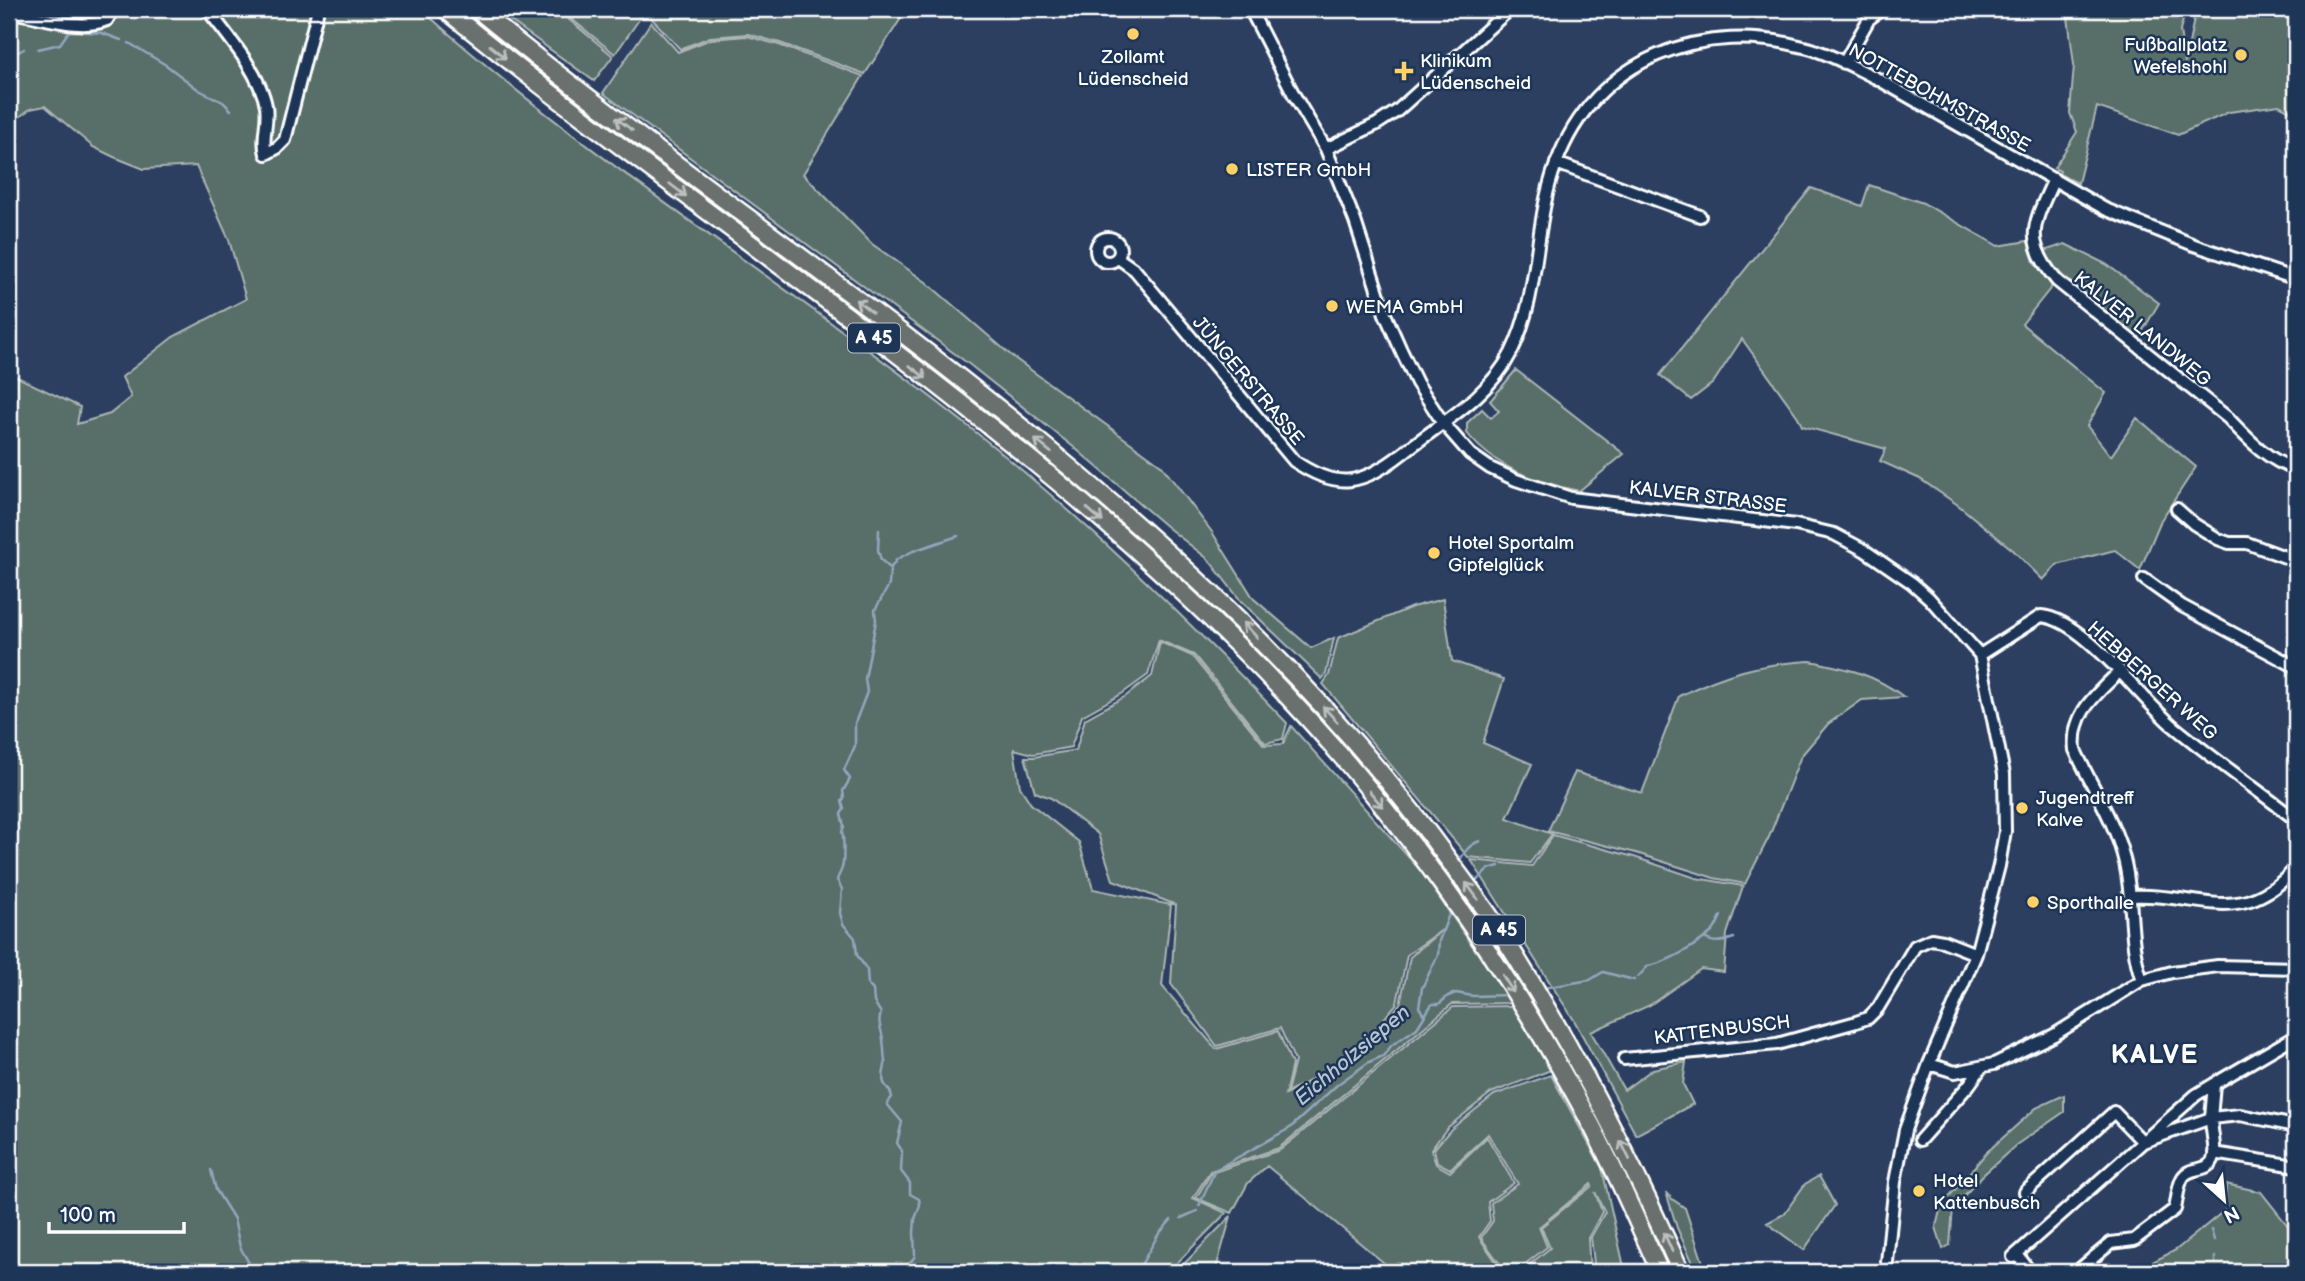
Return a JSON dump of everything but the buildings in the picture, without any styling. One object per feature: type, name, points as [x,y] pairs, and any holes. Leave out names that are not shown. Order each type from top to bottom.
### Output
[{"type":"highway","name":"A 45","points":[[445,9],[514,65],[1037,466],[1139,554],[1283,692],[1402,830],[1476,934],[1541,1035],[1593,1129],[1660,1272]]},
{"type":"highway","name":"A 45","points":[[477,9],[549,68],[936,360],[1046,447],[1157,543],[1239,619],[1297,679],[1338,722],[1407,804],[1496,924],[1609,1118],[1682,1272]]},
{"type":"street","points":[[9,12],[89,23],[107,20],[112,12],[110,9]]},
{"type":"street","points":[[207,9],[259,84],[267,112],[262,141],[266,153],[285,140],[318,9]]},
{"type":"street","name":"KALVER STRASSE","points":[[1250,9],[1294,95],[1326,149],[1355,221],[1392,331],[1418,383],[1443,423],[1470,454],[1516,481],[1571,498],[1805,527],[1834,534],[1864,550],[1912,583],[1980,655]]},
{"type":"street","points":[[1326,149],[1397,111],[1510,9]]},
{"type":"street","points":[[1844,63],[1869,19],[1882,9]]},
{"type":"street","name":"NOTTEBOHMSTRASSE","points":[[1443,423],[1494,377],[1506,363],[1521,332],[1533,286],[1545,207],[1556,163],[1572,129],[1613,81],[1635,65],[1674,48],[1723,39],[1763,40],[1810,48],[1876,78],[2105,209],[2194,245],[2296,279]]},
{"type":"street","points":[[1556,163],[1700,216]]},
{"type":"street","name":"KALVER LANDWEG","points":[[2054,179],[2037,215],[2035,245],[2043,264],[2057,281],[2228,418],[2253,443],[2285,466],[2296,469]]},
{"type":"street","name":"JÜNGERSTRASSE","points":[[1118,258],[1135,270],[1294,461],[1312,473],[1338,481],[1360,480],[1382,469],[1443,423]]},
{"type":"street","points":[[2177,509],[2218,539],[2229,543],[2247,543],[2296,561]]},
{"type":"street","points":[[2144,579],[2182,606],[2296,667]]},
{"type":"street","name":"HEBBERGER WEG","points":[[1980,655],[2041,616],[2049,616],[2098,649],[2171,724],[2296,820]]},
{"type":"street","points":[[1886,1272],[1895,1182],[1905,1130],[1928,1065],[1976,954],[1999,866],[2005,831],[2004,774],[1980,655]]},
{"type":"street","points":[[2120,671],[2086,705],[2077,721],[2074,738],[2075,750],[2118,839],[2131,896],[2134,954],[2142,980]]},
{"type":"street","points":[[2131,896],[2156,894],[2199,903],[2234,904],[2260,897],[2274,889],[2296,868]]},
{"type":"street","name":"KATTENBUSCH","points":[[1624,1059],[1777,1044],[1868,1018],[1878,1007],[1915,946],[1931,939],[1976,954]]},
{"type":"street","points":[[1928,1065],[1955,1072],[1981,1068],[2054,1035],[2142,980],[2172,972],[2218,966],[2296,968]]},
{"type":"street","points":[[2030,1272],[2015,1256],[2143,1142],[2196,1095],[2296,1036]]},
{"type":"street","points":[[1920,1140],[1981,1068]]},
{"type":"street","points":[[2081,1268],[2112,1243],[2134,1240],[2175,1209],[2181,1178],[2190,1171],[2208,1166],[2214,1153],[2211,1118],[2214,1084]]},
{"type":"street","points":[[2025,1192],[2115,1112],[2143,1142]]},
{"type":"street","points":[[2143,1142],[2211,1118],[2240,1115],[2296,1126]]},
{"type":"street","points":[[2214,1153],[2296,1166]]},
{"type":"green space","points":[[9,9],[421,9],[486,66],[554,120],[904,377],[1015,464],[1135,571],[1287,723],[1283,739],[1265,743],[1194,655],[1159,640],[1148,675],[1082,716],[1071,747],[1033,754],[1014,749],[1020,787],[1031,804],[1079,842],[1093,889],[1171,905],[1162,986],[1216,1049],[1278,1031],[1292,1064],[1285,1095],[1350,1065],[1400,1004],[1410,957],[1442,930],[1407,955],[1397,1003],[1349,1061],[1287,1092],[1295,1061],[1280,1028],[1217,1046],[1171,984],[1176,905],[1113,880],[1098,834],[1051,798],[1035,792],[1025,757],[1076,750],[1085,719],[1126,696],[1152,676],[1160,642],[1192,656],[1264,745],[1283,744],[1291,726],[1420,870],[1512,1003],[1452,1004],[1279,1148],[1210,1171],[1193,1198],[1226,1213],[1177,1263],[1156,1272],[9,1272],[9,373],[80,407],[77,424],[110,414],[131,397],[122,377],[173,337],[246,299],[229,240],[196,166],[144,169],[93,147],[45,106],[30,109],[9,125]]},
{"type":"green space","points":[[494,9],[556,9],[613,56],[594,81]]},
{"type":"green space","points":[[559,9],[907,9],[865,74],[748,34],[710,37],[680,49],[645,11],[615,54]]},
{"type":"green space","points":[[2067,9],[2186,9],[2180,31],[2185,63],[2196,9],[2296,9],[2296,114],[2279,105],[2229,112],[2178,135],[2097,107],[2078,183],[2059,174],[2060,171],[2054,168],[2077,132],[2070,113],[2074,65]]},
{"type":"green space","points":[[651,22],[678,52],[711,39],[747,36],[863,76],[803,174],[872,244],[926,282],[1013,357],[1161,465],[1212,532],[1254,599],[1311,648],[1334,638],[1326,674],[1322,679],[1241,601],[1208,559],[1076,449],[970,365],[603,93]]},
{"type":"green space","points":[[1869,185],[1923,203],[1998,246],[2028,241],[2034,262],[2053,285],[2022,324],[2106,393],[2087,426],[2111,456],[2137,418],[2196,467],[2161,520],[2140,570],[2115,550],[2057,565],[2043,580],[2013,550],[1958,505],[1920,479],[1880,461],[1886,449],[1802,426],[1742,339],[1713,383],[1691,400],[1660,375],[1811,188],[1862,206]]},
{"type":"green space","points":[[2065,244],[2106,264],[2159,303],[2138,339],[2057,271],[2044,251]]},
{"type":"green space","points":[[1516,370],[1624,454],[1579,491],[1518,472],[1490,455],[1467,433],[1467,423],[1482,409],[1491,418],[1499,411],[1490,401]]},
{"type":"green space","points":[[1443,599],[1452,661],[1504,679],[1483,743],[1532,764],[1507,818],[1552,834],[1530,863],[1468,857],[1323,684],[1329,675],[1338,638],[1412,607]]},
{"type":"green space","points":[[1810,661],[1859,673],[1904,697],[1862,700],[1828,724],[1801,756],[1769,837],[1745,884],[1714,878],[1636,853],[1548,831],[1575,772],[1642,793],[1679,696],[1743,671],[1774,664]]},
{"type":"green space","points":[[1553,835],[1634,857],[1696,878],[1743,886],[1727,934],[1724,972],[1701,969],[1650,1005],[1591,1032],[1624,1090],[1653,1069],[1686,1062],[1683,1084],[1693,1104],[1636,1135],[1574,1020],[1471,860],[1532,866]]},
{"type":"green space","points":[[1512,1006],[1551,1070],[1491,1093],[1447,1128],[1431,1150],[1436,1164],[1450,1172],[1487,1137],[1514,1183],[1488,1202],[1490,1221],[1479,1237],[1503,1272],[1395,1272],[1267,1166],[1248,1183],[1232,1213],[1196,1198],[1211,1173],[1280,1150],[1453,1007]]},
{"type":"green space","points":[[1551,1075],[1602,1168],[1624,1267],[1628,1272],[1595,1272],[1591,1237],[1605,1212],[1595,1192],[1602,1212],[1588,1238],[1590,1272],[1520,1272],[1550,1248],[1541,1227],[1592,1186],[1591,1184],[1539,1227],[1547,1247],[1515,1272],[1506,1272],[1481,1238],[1493,1221],[1491,1203],[1518,1184],[1488,1134],[1450,1169],[1437,1162],[1434,1149],[1451,1129],[1494,1095]]},
{"type":"green space","points":[[2064,1095],[2064,1112],[2016,1145],[1982,1176],[1953,1208],[1950,1245],[1943,1249],[1936,1227],[1941,1206],[1987,1152],[2036,1108]]},
{"type":"green space","points":[[1819,1176],[1835,1205],[1804,1250],[1767,1223],[1784,1214],[1805,1184]]},
{"type":"green space","points":[[2226,1184],[2261,1192],[2296,1236],[2296,1272],[2133,1272],[2176,1250],[2225,1210]]},
{"type":"green space","points":[[1666,1192],[1685,1208],[1706,1272],[1697,1272],[1677,1228]]},
{"type":"green space","points":[[1231,1216],[1215,1272],[1164,1272],[1182,1266]]},
{"type":"waterway","points":[[38,49],[60,44],[69,31],[102,33],[121,40]]},
{"type":"waterway","points":[[129,43],[166,65],[199,90],[223,102],[231,110]]},
{"type":"waterway","points":[[9,57],[24,49]]},
{"type":"waterway","points":[[879,530],[878,550],[881,560],[890,568]]},
{"type":"waterway","points":[[908,1272],[908,1266],[915,1256],[915,1219],[920,1205],[919,1199],[910,1194],[910,1183],[901,1171],[902,1151],[897,1143],[902,1122],[887,1104],[892,1097],[883,1080],[885,1064],[881,1013],[874,1002],[873,990],[868,985],[867,970],[857,955],[855,938],[843,924],[840,913],[842,889],[837,880],[843,861],[844,826],[841,814],[844,809],[843,791],[850,779],[844,770],[855,746],[855,723],[867,692],[865,679],[876,621],[875,610],[889,585],[890,569],[897,559],[913,551],[958,536]]},
{"type":"waterway","points":[[1459,862],[1467,849],[1480,841]]},
{"type":"waterway","points":[[1474,883],[1489,869],[1499,866]]},
{"type":"waterway","points":[[1424,1015],[1419,1007],[1422,988],[1438,955],[1439,941],[1451,909]]},
{"type":"waterway","name":"Eichholzsiepen","points":[[1638,977],[1648,966],[1673,957],[1700,942],[1713,931],[1721,916]]},
{"type":"waterway","points":[[1704,938],[1719,942],[1734,938]]},
{"type":"waterway","name":"Eichholzsiepen","points":[[1543,988],[1590,980],[1603,972],[1634,980]]},
{"type":"waterway","name":"Eichholzsiepen","points":[[1199,1206],[1215,1170],[1290,1128],[1338,1084],[1369,1062],[1383,1056],[1392,1045],[1417,1028],[1432,1004],[1439,1004],[1456,993],[1473,996],[1509,995]]},
{"type":"waterway","points":[[211,1170],[216,1190],[234,1219],[240,1247],[254,1272]]},
{"type":"waterway","name":"Eichholzsiepen","points":[[1181,1218],[1197,1211]]},
{"type":"waterway","name":"Eichholzsiepen","points":[[1137,1272],[1158,1235],[1171,1220]]},
{"type":"waterway","points":[[2211,1230],[2214,1240]]},
{"type":"waterway","points":[[2215,1257],[2215,1263]]},
{"type":"place","name":"Zollamt Lüdenscheid","points":[[1133,34]]},
{"type":"place","name":"Fußballplatz Wefelshohl","points":[[2241,55]]},
{"type":"place","name":"Klinikum Lüdenscheid","points":[[1404,71]]},
{"type":"place","name":"LISTER GmbH","points":[[1232,169]]},
{"type":"place","name":"WEMA GmbH","points":[[1332,306]]},
{"type":"place","name":"Hotel Sportalm Gipfelglück","points":[[1434,553]]},
{"type":"place","name":"Jugendtreff Kalve","points":[[2022,808]]},
{"type":"place","name":"Sporthalle","points":[[2033,902]]},
{"type":"place","name":"Hotel Kattenbusch","points":[[1919,1191]]},
{"type":"district","name":"KALVE","points":[[2155,1054]]}]
